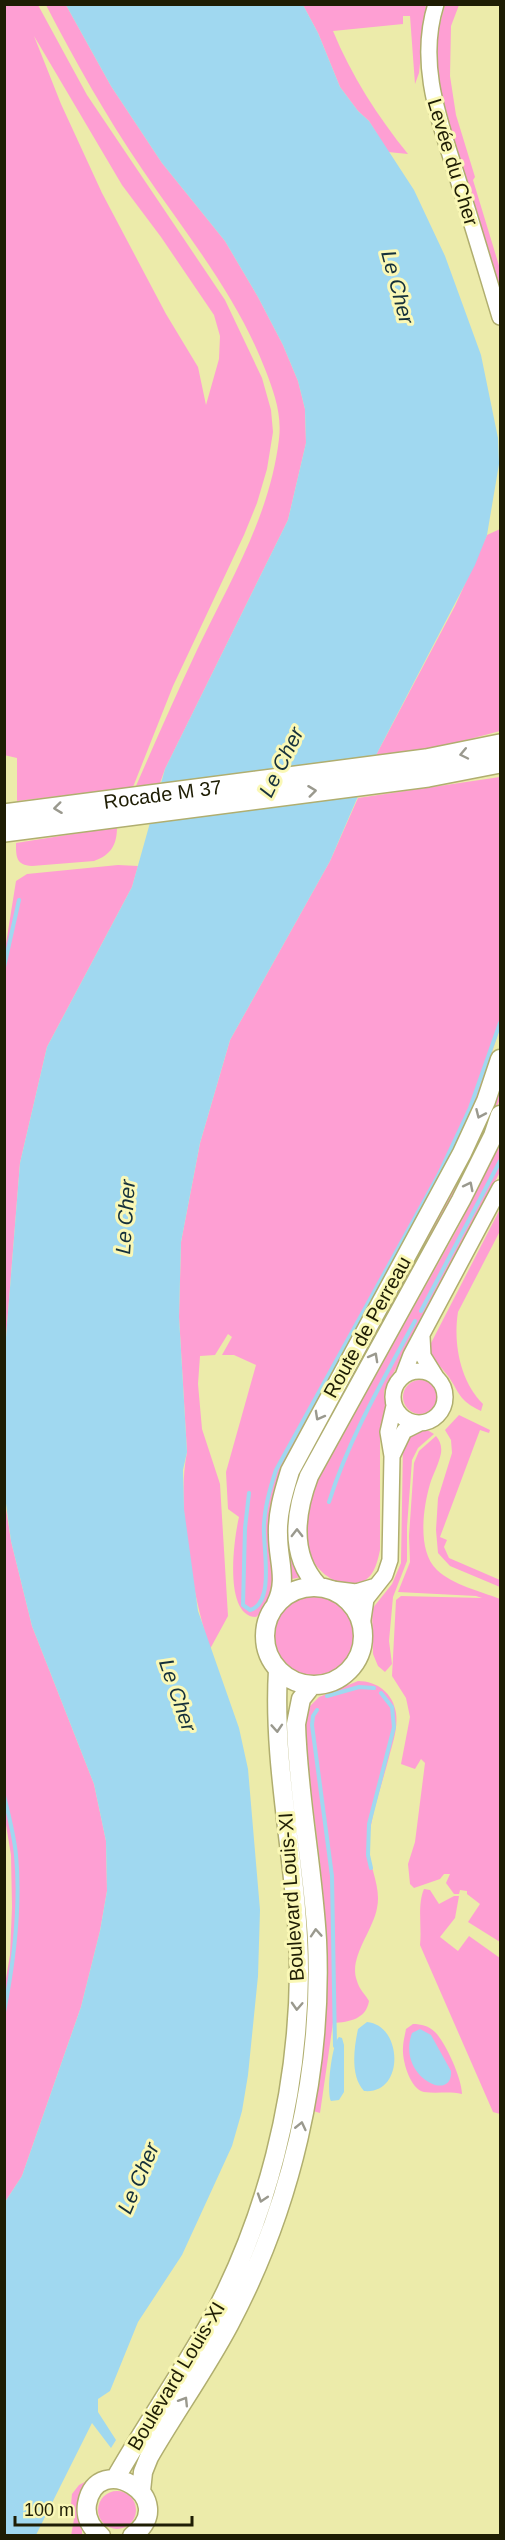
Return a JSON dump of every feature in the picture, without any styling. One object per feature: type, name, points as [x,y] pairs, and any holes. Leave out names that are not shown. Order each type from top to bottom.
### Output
[{"type":"highway","name":"Rocade M 37","points":[[427,768],[501,745]]},
{"type":"highway","name":"Rocade M 37","points":[[4,815],[31,819],[427,768],[501,762]]},
{"type":"highway","name":"Rocade M 37","points":[[4,831],[31,819]]},
{"type":"main road","name":"Route de Perreau","points":[[276,1604],[283,1586],[278,1533],[279,1513],[290,1470],[462,1153],[486,1101],[501,1059]]},
{"type":"main road","name":"Route de Perreau","points":[[325,1588],[303,1564],[298,1545],[298,1516],[309,1476],[461,1200],[501,1115]]},
{"type":"main road","points":[[308,1586],[325,1588],[351,1604],[362,1626],[362,1645],[354,1664],[332,1682],[312,1685],[294,1681],[278,1670],[267,1651],[264,1640],[268,1616],[276,1604],[290,1592],[308,1586]]},
{"type":"main road","name":"Boulevard Louis-XI","points":[[115,2479],[207,2328],[227,2288],[256,2216],[271,2171],[285,2116],[295,2037],[298,1972],[297,1925],[277,1736],[278,1670]]},
{"type":"main road","name":"Boulevard Louis-XI","points":[[132,2535],[140,2529],[147,2514],[146,2502],[141,2491],[143,2472],[149,2457],[219,2344],[259,2262],[290,2175],[302,2124],[314,2045],[317,1941],[296,1724],[301,1699],[312,1685]]},
{"type":"main road","points":[[93,2532],[86,2508],[92,2491],[106,2481],[115,2479],[134,2484],[141,2491]]},
{"type":"street","name":"Levée du Cher","points":[[436,4],[428,55],[432,92],[501,317]]},
{"type":"street","points":[[362,1626],[364,1607],[369,1594],[388,1567],[391,1554],[392,1456],[388,1432],[394,1406],[394,1390],[501,1188]]},
{"type":"street","points":[[392,1456],[408,1427],[433,1419],[443,1407],[444,1391],[423,1356],[422,1337]]},
{"type":"street","points":[[403,1376],[416,1371],[430,1373],[436,1377]]},
{"type":"street","points":[[394,1406],[407,1420],[420,1423]]},
{"type":"street","points":[[325,1588],[356,1592],[376,1586]]},
{"type":"shaded area","points":[[4,5],[38,5],[87,95],[225,300],[262,378],[271,410],[273,432],[267,469],[257,503],[173,686],[133,787],[17,801],[17,758],[4,755]],"holes":[[[34,36],[122,185],[214,315],[220,336],[219,359],[206,405],[198,367],[166,314],[102,193],[61,104]]]},
{"type":"shaded area","points":[[46,5],[66,5],[111,86],[162,163],[225,241],[283,345],[298,381],[305,409],[306,443],[288,520],[160,783],[136,786],[258,521],[274,467],[280,430],[278,412],[265,369],[240,315],[209,265],[116,129]]},
{"type":"shaded area","points":[[303,5],[426,5],[419,73],[415,84],[410,16],[403,16],[403,24],[333,31],[366,95],[408,154],[388,152],[369,121],[358,111],[340,87],[318,33]]},
{"type":"shaded area","points":[[445,5],[459,5],[451,26],[450,76],[456,115],[500,269],[500,294],[442,107],[435,68],[437,35]]},
{"type":"shaded area","points":[[500,529],[500,731],[425,751],[375,757],[455,606],[487,535]]},
{"type":"shaded area","points":[[500,777],[500,1028],[472,1111],[453,1154],[302,1431],[275,1592],[256,1617],[246,1613],[239,1604],[235,1590],[233,1558],[239,1517],[228,1509],[226,1472],[256,1365],[234,1355],[222,1355],[232,1337],[228,1334],[215,1355],[200,1356],[198,1384],[202,1429],[220,1484],[228,1616],[210,1649],[192,1578],[185,1524],[184,1474],[187,1452],[179,1317],[181,1242],[200,1143],[230,1040],[330,861],[358,798]]},
{"type":"shaded area","points":[[117,827],[112,849],[105,856],[94,861],[32,866],[20,862],[17,856],[16,843]]},
{"type":"shaded area","points":[[118,865],[138,866],[132,887],[47,1047],[20,1163],[5,1350],[4,956],[16,881],[27,874]]},
{"type":"shaded area","points":[[500,1081],[500,1099],[475,1159],[308,1466],[301,1577],[292,1579],[284,1533],[293,1484],[327,1414],[458,1178]]},
{"type":"shaded area","points":[[500,1143],[500,1172],[384,1391],[386,1403],[380,1438],[380,1550],[377,1564],[370,1576],[363,1581],[356,1584],[340,1582],[319,1569],[308,1546],[308,1514],[318,1480],[461,1222]]},
{"type":"shaded area","points":[[500,1209],[500,1231],[458,1312],[457,1336],[460,1361],[469,1384],[483,1404],[481,1411],[460,1396],[434,1359],[429,1347]]},
{"type":"shaded area","points":[[420,1380],[432,1385],[437,1397],[432,1409],[420,1414],[408,1409],[403,1397],[408,1385]]},
{"type":"shaded area","points":[[459,1415],[490,1430],[489,1433],[480,1430],[440,1537],[447,1540],[444,1547],[449,1558],[500,1580],[500,1587],[450,1566],[438,1553],[436,1530],[438,1498],[452,1453],[451,1440],[445,1430]]},
{"type":"shaded area","points":[[422,1427],[434,1434],[418,1448],[412,1460],[407,1561],[393,1597],[389,1641],[392,1664],[385,1672],[378,1666],[373,1654],[372,1609],[392,1584],[401,1563],[403,1445],[405,1439]]},
{"type":"shaded area","points":[[436,1436],[441,1450],[425,1505],[423,1529],[426,1552],[431,1562],[443,1575],[459,1584],[500,1599],[500,1942],[468,1922],[480,1904],[467,1894],[467,1891],[460,1890],[459,1894],[454,1894],[446,1883],[450,1874],[444,1874],[440,1879],[414,1888],[410,1884],[408,1864],[415,1842],[425,1763],[421,1759],[415,1769],[401,1764],[410,1717],[406,1698],[392,1676],[396,1600],[401,1596],[482,1598],[398,1592],[410,1562],[409,1536],[414,1463],[419,1451]]},
{"type":"shaded area","points":[[4,1496],[11,1541],[32,1626],[94,1784],[106,1841],[107,1891],[100,1931],[81,2007],[22,2176],[5,2202],[4,1990],[10,1955],[12,1907],[11,1855],[4,1813]]},
{"type":"shaded area","points":[[313,1593],[336,1600],[348,1612],[355,1635],[348,1658],[336,1670],[313,1677],[290,1670],[278,1658],[271,1635],[278,1612],[290,1600]]},
{"type":"shaded area","points":[[358,1681],[372,1683],[388,1694],[396,1713],[396,1724],[394,1740],[370,1830],[369,1850],[378,1891],[377,1908],[358,1954],[355,1972],[358,1984],[369,2001],[361,2016],[345,2022],[333,2023],[320,2113],[313,2111],[325,2017],[326,1931],[305,1724],[310,1706],[319,1697]]},
{"type":"shaded area","points":[[424,1889],[430,1890],[439,1904],[454,1896],[459,1896],[455,1918],[440,1937],[458,1951],[469,1936],[500,1958],[500,2114],[493,2112],[420,1945],[420,1909]]},
{"type":"shaded area","points":[[413,2024],[428,2027],[439,2037],[456,2071],[462,2094],[424,2092],[415,2086],[408,2073],[403,2053],[406,2029]]},
{"type":"shaded area","points":[[104,2472],[82,2526],[82,2535],[71,2536],[74,2519],[71,2505],[72,2494],[79,2485]]},
{"type":"shaded area","points":[[117,2491],[131,2496],[136,2510],[131,2524],[117,2529],[103,2524],[98,2510],[103,2496]]},
{"type":"water","name":"Le Cher","points":[[66,5],[303,5],[318,33],[340,87],[358,111],[369,121],[414,190],[445,256],[481,355],[498,438],[499,464],[487,535],[475,565],[375,757],[330,861],[230,1040],[200,1143],[181,1242],[179,1317],[187,1452],[183,1470],[184,1509],[198,1611],[239,1728],[248,1769],[260,1910],[258,1976],[248,2075],[242,2111],[232,2146],[182,2255],[138,2322],[110,2391],[98,2399],[98,2412],[116,2440],[111,2448],[92,2423],[36,2535],[5,2536],[5,2202],[22,2176],[81,2007],[100,1931],[107,1891],[106,1841],[94,1784],[32,1626],[11,1541],[5,1496],[5,1350],[20,1163],[47,1047],[132,887],[165,769],[288,520],[306,443],[305,409],[298,381],[283,345],[258,297],[225,241],[162,163],[111,86]]},
{"type":"water","points":[[367,2022],[379,2026],[387,2035],[393,2046],[394,2059],[392,2072],[387,2082],[377,2089],[364,2091],[357,2078],[354,2053],[358,2029]]},
{"type":"water","points":[[420,2029],[431,2035],[451,2071],[449,2081],[444,2085],[435,2085],[426,2081],[412,2062],[409,2048],[412,2033]]},
{"type":"water","points":[[339,2037],[342,2038],[344,2045],[344,2092],[339,2100],[331,2101],[330,2068]]},
{"type":"waterway","points":[[4,967],[19,900]]},
{"type":"waterway","points":[[249,1493],[245,1528],[243,1605],[250,1610],[258,1605],[263,1596],[266,1572],[265,1517],[276,1470],[439,1174],[470,1108],[500,1023]]},
{"type":"waterway","points":[[421,1311],[500,1161]]},
{"type":"waterway","points":[[329,1502],[346,1455],[415,1321]]},
{"type":"waterway","points":[[327,1696],[359,1687],[374,1688]]},
{"type":"waterway","points":[[371,1868],[368,1855],[369,1824],[394,1727],[392,1707],[381,1693]]},
{"type":"waterway","points":[[317,1710],[313,1716],[312,1725],[332,1876],[335,2046]]},
{"type":"waterway","points":[[4,1796],[15,1848],[18,1894],[14,1954],[4,2012]]}]
